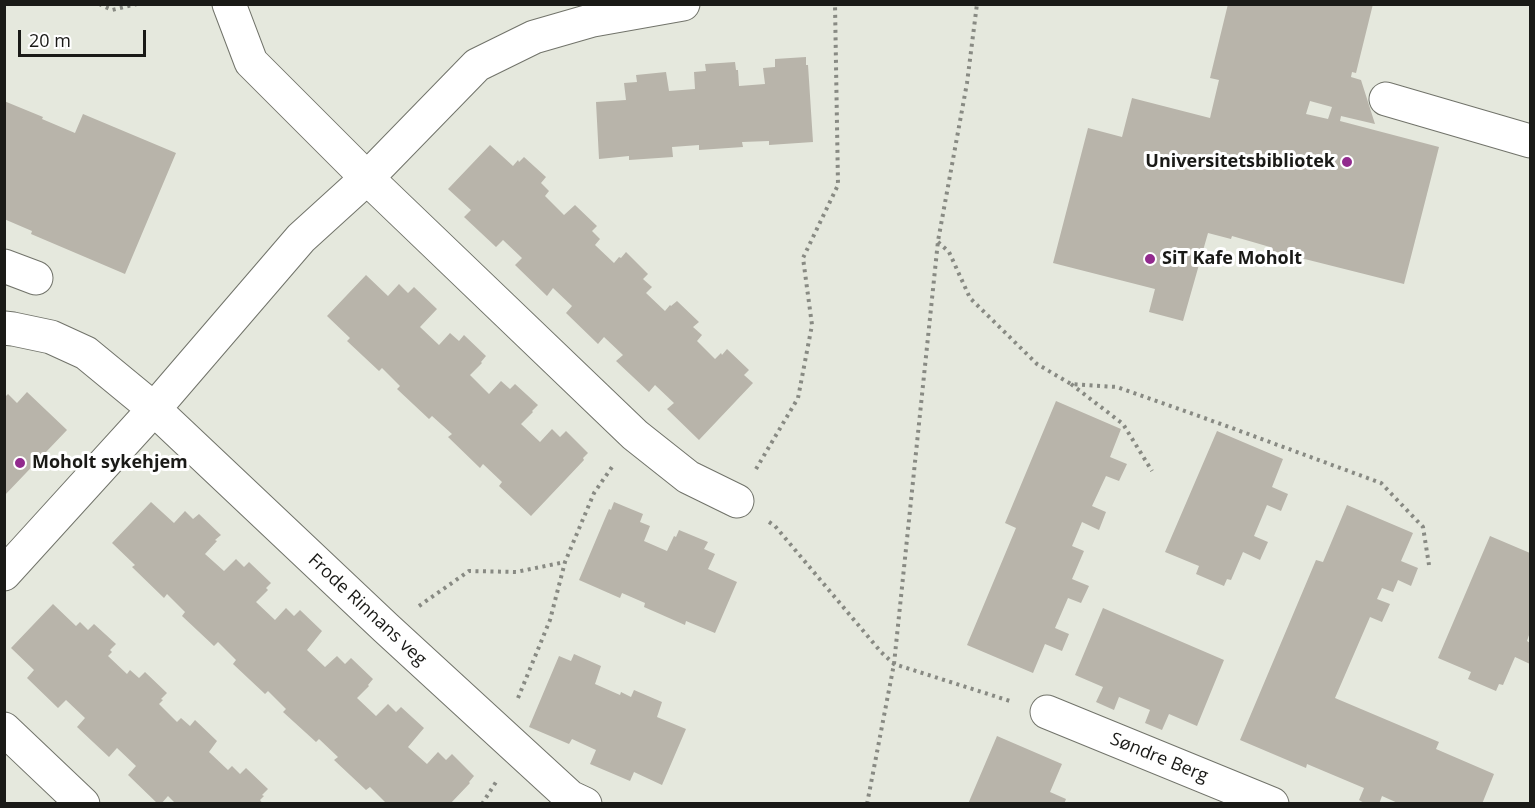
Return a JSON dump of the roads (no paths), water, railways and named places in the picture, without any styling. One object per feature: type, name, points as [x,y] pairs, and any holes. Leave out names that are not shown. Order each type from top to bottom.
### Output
[{"type":"street","points":[[229,4],[251,62],[368,178],[635,435],[688,477],[737,501]]},
{"type":"street","points":[[4,574],[154,409],[301,238],[368,178],[477,65],[534,37],[593,20],[683,4]]},
{"type":"street","points":[[1386,99],[1530,141]]},
{"type":"street","points":[[4,266],[36,278]]},
{"type":"street","name":"Frode Rinnans veg","points":[[4,328],[51,337],[86,354],[154,409],[386,628],[570,797],[585,804]]},
{"type":"street","name":"Søndre Berg","points":[[1047,712],[1272,804]]},
{"type":"street","points":[[4,729],[82,804]]},
{"type":"place","name":"Universitetsbibliotek","points":[[1347,162]]},
{"type":"place","name":"SiT Kafe Moholt","points":[[1150,259]]},
{"type":"place","name":"Moholt sykehjem","points":[[20,463]]}]
